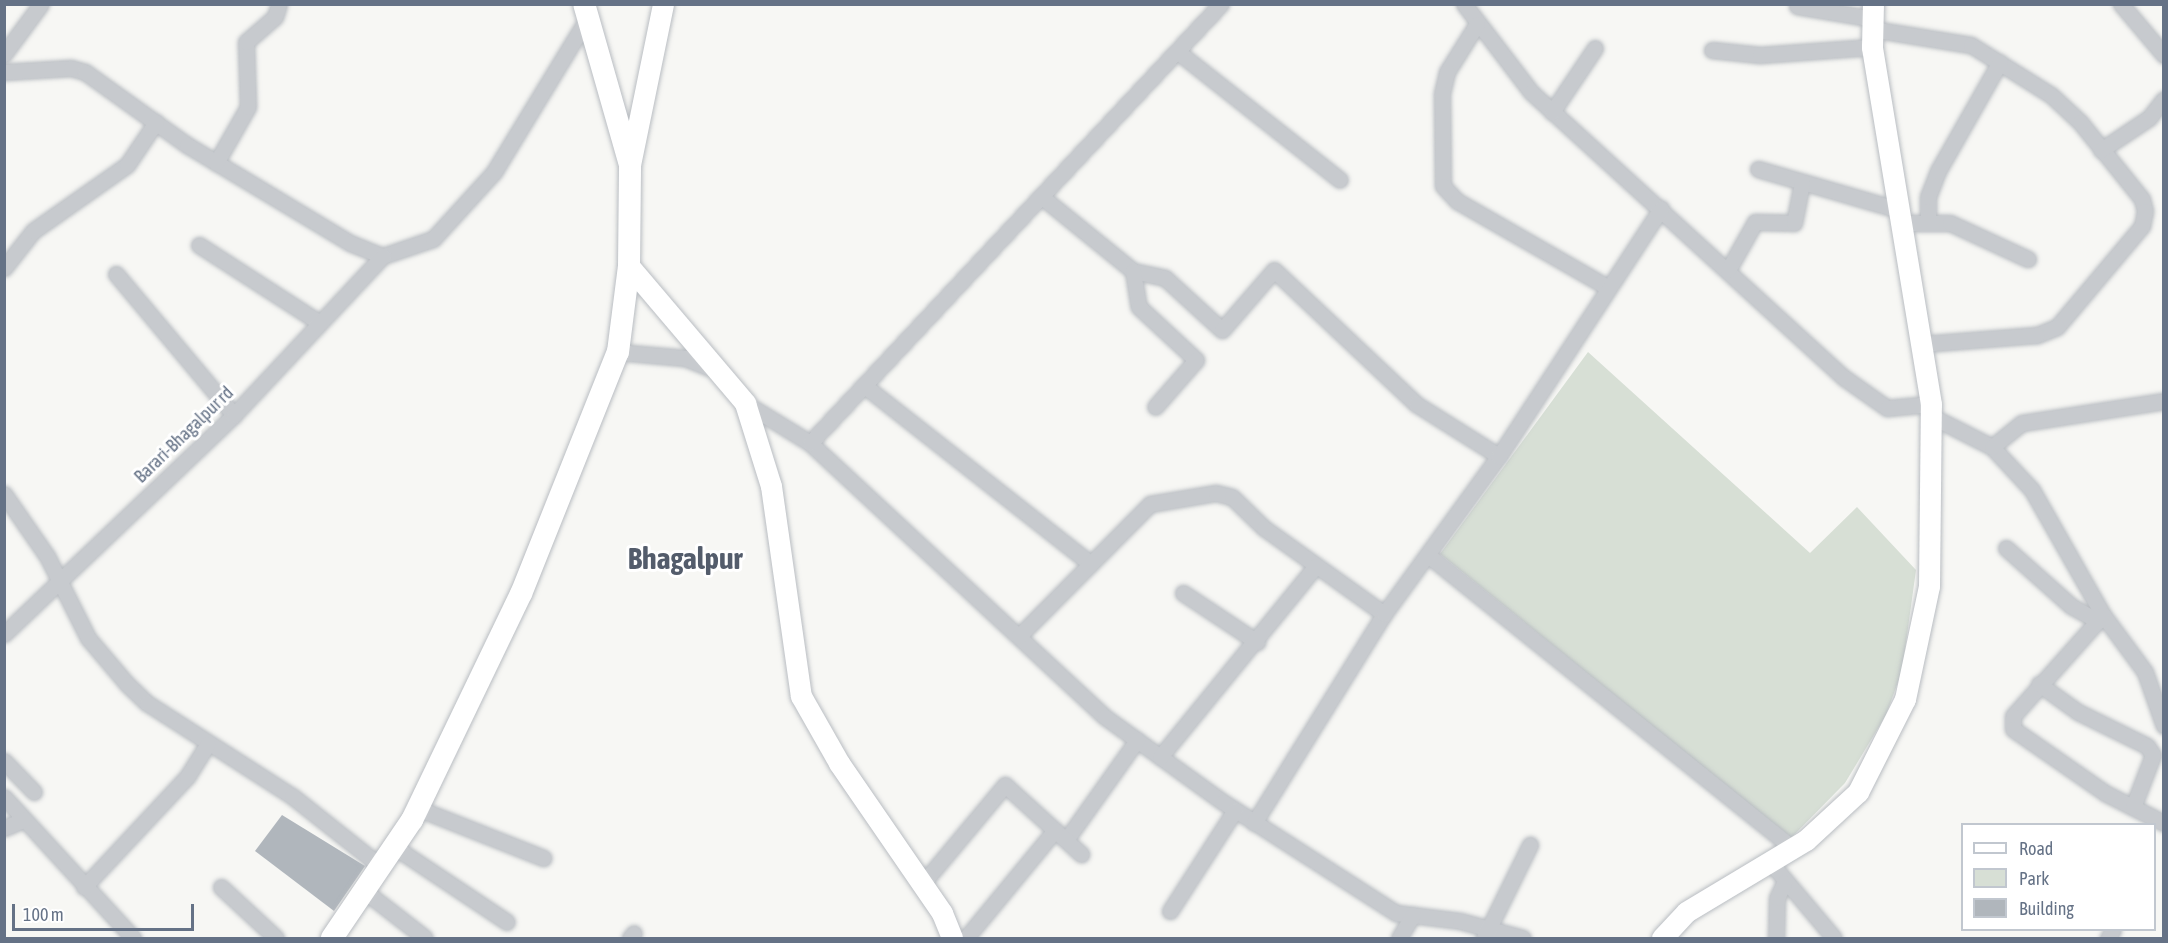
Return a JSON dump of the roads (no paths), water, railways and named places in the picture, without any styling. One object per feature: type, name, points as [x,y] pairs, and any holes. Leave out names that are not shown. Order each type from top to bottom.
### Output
[{"type":"main road","points":[[332,939],[367,893],[396,848],[417,808],[521,594],[618,352],[629,266],[630,165],[663,4]]},
{"type":"main road","points":[[585,12],[630,165]]},
{"type":"main road","points":[[1662,939],[1686,912],[1793,848],[1858,792],[1905,699],[1929,586],[1931,410],[1872,25]]},
{"type":"main road","points":[[629,266],[745,403],[771,486],[801,696],[838,764],[923,883],[952,939]]},
{"type":"street","points":[[4,54],[41,4]]},
{"type":"street","points":[[216,163],[248,107],[246,42],[275,17],[279,4]]},
{"type":"street","points":[[810,443],[866,387],[1221,4]]},
{"type":"street","points":[[2121,4],[2163,55]]},
{"type":"street","points":[[1797,6],[1872,25],[1971,45],[2051,95],[2142,199],[2145,211],[2142,226],[2075,312],[2037,334],[1922,344]]},
{"type":"street","points":[[1471,11],[1552,112],[1661,207],[1873,399],[1900,410],[1931,410],[1992,447],[2032,490],[2100,618],[2145,672],[2163,726]]},
{"type":"street","points":[[1471,11],[1442,94],[1443,186],[1457,201],[1607,287]]},
{"type":"street","points":[[4,72],[71,68],[85,72],[216,163],[383,256],[433,239],[475,194],[526,125],[585,12]]},
{"type":"street","points":[[1712,50],[1760,56],[1872,25]]},
{"type":"street","points":[[1552,112],[1595,48]]},
{"type":"street","points":[[1178,52],[1340,180]]},
{"type":"street","points":[[1928,220],[1928,197],[1938,171],[2000,62]]},
{"type":"street","points":[[2101,150],[2149,118],[2163,99]]},
{"type":"street","points":[[4,268],[33,231],[127,165],[156,122]]},
{"type":"street","points":[[1758,168],[1900,216],[1969,230],[2028,259]]},
{"type":"street","points":[[1728,270],[1755,222],[1794,223],[1802,183]]},
{"type":"street","points":[[1042,197],[1133,272],[1165,279],[1222,330],[1274,270],[1416,404],[1499,456]]},
{"type":"street","points":[[1254,823],[1384,614],[1499,456],[1661,207]]},
{"type":"street","points":[[199,245],[320,323]]},
{"type":"street","name":"Barari-Bhagalpur rd","points":[[4,634],[234,415],[383,256]]},
{"type":"street","points":[[1133,272],[1139,307],[1196,360],[1155,407]]},
{"type":"street","points":[[116,274],[234,415]]},
{"type":"street","points":[[618,352],[685,358],[724,376]]},
{"type":"street","points":[[866,387],[1091,564]]},
{"type":"street","points":[[1992,447],[2022,423],[2163,401]]},
{"type":"street","points":[[745,403],[810,443],[1019,636],[1137,740],[1235,810],[1396,913],[1522,939]]},
{"type":"street","points":[[1019,636],[1149,504],[1224,493],[1316,566],[1384,614]]},
{"type":"street","points":[[4,494],[112,669],[147,703],[292,796],[383,868]]},
{"type":"street","points":[[2006,548],[2071,606],[2100,618]]},
{"type":"street","points":[[1428,555],[1793,848]]},
{"type":"street","points":[[1160,757],[1257,642],[1316,566]]},
{"type":"street","points":[[1183,593],[1257,642]]},
{"type":"street","points":[[2100,618],[2039,684],[2013,716],[2013,729],[2133,807],[2163,823]]},
{"type":"street","points":[[2039,684],[2078,712],[2147,746],[2153,755],[2133,807]]},
{"type":"street","points":[[966,939],[1060,835],[1137,740]]},
{"type":"street","points":[[84,887],[187,777],[208,744]]},
{"type":"street","points":[[4,761],[34,792]]},
{"type":"street","points":[[923,883],[1005,785],[1081,854]]},
{"type":"street","points":[[4,797],[133,939]]},
{"type":"street","points":[[417,808],[543,858]]},
{"type":"street","points":[[1170,911],[1235,810]]},
{"type":"street","points":[[4,828],[23,820]]},
{"type":"street","points":[[1486,933],[1530,845]]},
{"type":"street","points":[[396,848],[507,922]]},
{"type":"street","points":[[1770,862],[1784,883],[1834,939]]},
{"type":"street","points":[[1776,939],[1777,898],[1784,883]]},
{"type":"street","points":[[221,887],[276,939]]},
{"type":"street","points":[[367,893],[424,939]]},
{"type":"street","points":[[1399,939],[1413,915]]},
{"type":"district","name":"Bhagalpur","points":[[685,558]]}]
